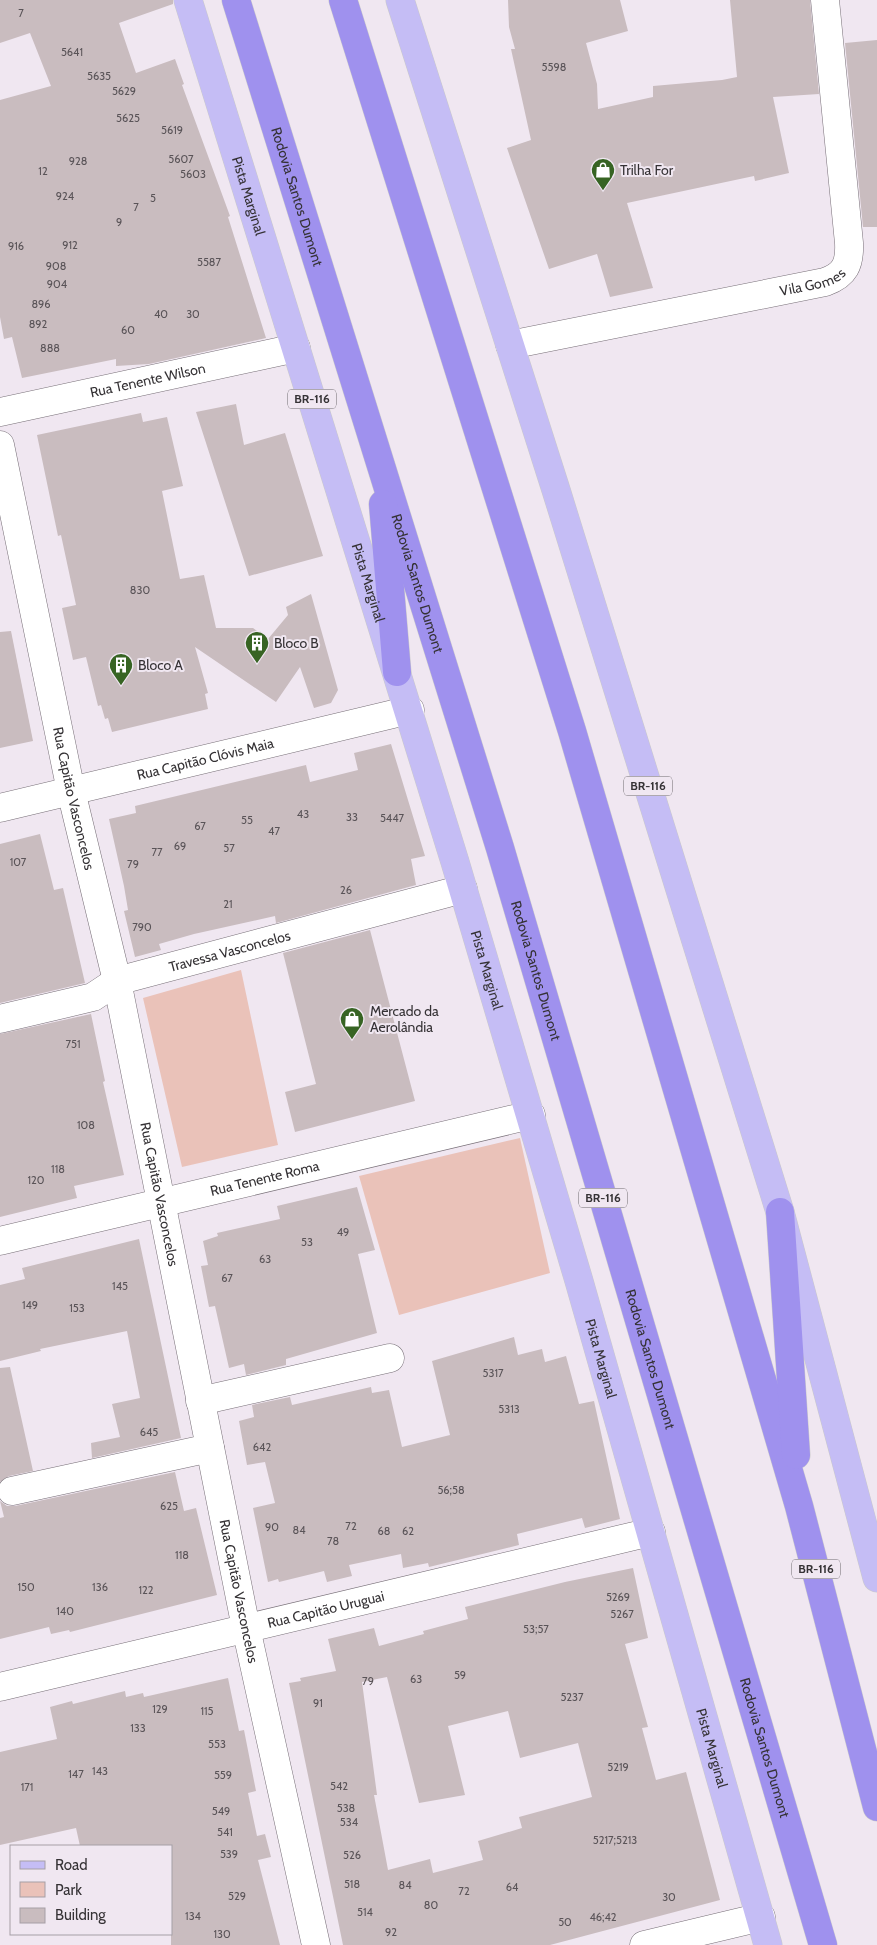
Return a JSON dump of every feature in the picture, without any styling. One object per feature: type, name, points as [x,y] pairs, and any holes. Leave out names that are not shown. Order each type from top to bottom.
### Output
[{"type":"highway","name":"Rodovia Santos Dumont","points":[[236,0],[379,453],[500,848],[823,1945]]},
{"type":"highway","name":"BR-116","points":[[344,0],[569,722],[799,1506],[877,1807]]},
{"type":"highway","points":[[379,453],[397,672]]},
{"type":"highway","points":[[780,1212],[799,1506]]},
{"type":"main road","name":"Pista Marginal","points":[[188,0],[410,710],[531,1115],[768,1945]]},
{"type":"main road","name":"BR-116","points":[[400,0],[510,345],[780,1212],[877,1578]]},
{"type":"street","name":"Vila Gomes","points":[[510,345],[825,282],[836,278],[843,271],[850,258],[825,0]]},
{"type":"street","name":"Rua Tenente Wilson","points":[[0,412],[296,348]]},
{"type":"street","name":"Rua Capitão Vasconcelos","points":[[0,445],[71,791],[117,981],[246,1628],[316,1945]]},
{"type":"street","name":"Rua Capitão Clóvis Maia","points":[[0,808],[410,710]]},
{"type":"street","name":"Travessa Vasconcelos","points":[[0,1019],[93,997],[117,981],[463,889]]},
{"type":"street","name":"Rua Tenente Roma","points":[[0,1241],[531,1115]]},
{"type":"street","points":[[200,1400],[390,1358]]},
{"type":"street","points":[[12,1490],[210,1448]]},
{"type":"street","name":"Rua Capitão Uruguai","points":[[0,1687],[651,1532]]},
{"type":"street","points":[[644,1945],[761,1917]]},
{"type":"green space","points":[[241,970],[278,1145],[182,1167],[143,998]]},
{"type":"green space","points":[[520,1138],[550,1273],[399,1315],[359,1176]]},
{"type":"building","points":[[0,0],[173,0],[173,4],[119,23],[136,73],[175,59],[184,84],[182,85],[230,216],[228,217],[266,338],[149,364],[116,366],[116,359],[22,378],[12,337],[4,339],[0,317],[0,100],[51,86],[30,33],[0,43]]},
{"type":"building","name":"Trilha For","points":[[508,0],[620,0],[628,31],[586,43],[597,84],[598,109],[653,97],[653,86],[737,77],[730,0],[810,0],[819,94],[773,97],[789,173],[755,181],[754,176],[627,203],[653,288],[610,297],[597,254],[549,269],[507,148],[531,140],[511,49],[515,49],[509,27]]},
{"type":"building","points":[[877,40],[877,227],[863,227],[845,43]]},
{"type":"building","points":[[236,404],[244,445],[285,433],[323,556],[249,576],[196,412]]},
{"type":"building","points":[[141,413],[143,422],[167,417],[183,486],[162,491],[180,579],[204,575],[216,628],[253,628],[268,639],[288,615],[286,607],[311,594],[338,690],[331,703],[314,708],[300,667],[276,702],[195,647],[208,693],[205,694],[208,709],[112,732],[108,718],[105,719],[101,705],[98,706],[86,657],[73,660],[62,608],[76,605],[61,535],[58,536],[37,435]]},
{"type":"building","points":[[11,631],[33,741],[0,748],[0,632]]},
{"type":"building","points":[[391,744],[425,856],[411,859],[416,885],[276,923],[275,916],[194,934],[159,944],[161,950],[135,957],[124,911],[128,910],[124,886],[109,819],[136,813],[135,806],[306,765],[310,782],[358,770],[354,753]]},
{"type":"building","points":[[40,834],[54,890],[63,888],[85,983],[0,1003],[0,844]]},
{"type":"building","name":"Mercado da Aerolândia","points":[[370,930],[415,1101],[295,1132],[285,1092],[316,1084],[283,953]]},
{"type":"building","points":[[91,1014],[105,1081],[103,1082],[124,1175],[74,1186],[77,1198],[0,1217],[0,1034]]},
{"type":"building","points":[[357,1187],[375,1250],[358,1254],[377,1333],[286,1359],[286,1365],[246,1375],[244,1364],[229,1368],[215,1306],[209,1307],[201,1266],[208,1265],[203,1241],[218,1236],[217,1233],[280,1219],[277,1206]]},
{"type":"building","points":[[139,1239],[181,1438],[92,1458],[91,1443],[120,1437],[112,1404],[140,1398],[127,1331],[40,1349],[41,1351],[0,1361],[0,1285],[25,1279],[22,1268]]},
{"type":"building","points":[[514,1337],[518,1355],[542,1349],[545,1362],[566,1356],[579,1404],[594,1401],[620,1519],[585,1528],[582,1518],[517,1534],[519,1545],[429,1567],[428,1563],[403,1568],[401,1554],[349,1565],[352,1576],[327,1582],[324,1571],[279,1582],[278,1579],[268,1582],[253,1508],[275,1503],[265,1462],[247,1465],[239,1421],[254,1417],[252,1405],[290,1397],[292,1405],[371,1387],[372,1393],[389,1390],[402,1447],[450,1435],[432,1361]]},
{"type":"building","points":[[10,1367],[33,1471],[9,1476],[0,1482],[0,1368]]},
{"type":"building","points":[[175,1472],[184,1511],[196,1508],[217,1595],[70,1632],[69,1630],[51,1634],[49,1627],[0,1639],[0,1518],[4,1517],[0,1501],[7,1506],[15,1506]]},
{"type":"building","points":[[633,1568],[648,1638],[625,1644],[648,1727],[642,1728],[656,1780],[686,1772],[720,1900],[550,1945],[343,1945],[289,1683],[301,1681],[300,1678],[336,1671],[328,1639],[374,1628],[379,1646],[424,1634],[423,1631],[468,1619],[465,1607],[565,1582]],"holes":[[[387,1677],[419,1803],[465,1795],[448,1726],[508,1711],[520,1758],[578,1743],[592,1797],[519,1817],[522,1828],[478,1841],[483,1860],[433,1873],[430,1859],[388,1870],[374,1795],[377,1795],[362,1682]]]},
{"type":"building","points":[[228,1678],[239,1731],[244,1730],[256,1791],[248,1793],[257,1836],[265,1834],[271,1857],[258,1860],[280,1945],[171,1945],[172,1845],[80,1845],[76,1828],[0,1845],[0,1752],[57,1739],[50,1707],[72,1701],[73,1704],[125,1691],[126,1697],[143,1693],[144,1697]]},
{"type":"place","name":"Trilha For","points":[[603,191]]},
{"type":"place","name":"Bloco B","points":[[257,664]]},
{"type":"place","name":"Bloco A","points":[[121,686]]},
{"type":"place","name":"Mercado da Aerolândia","points":[[352,1040]]}]
